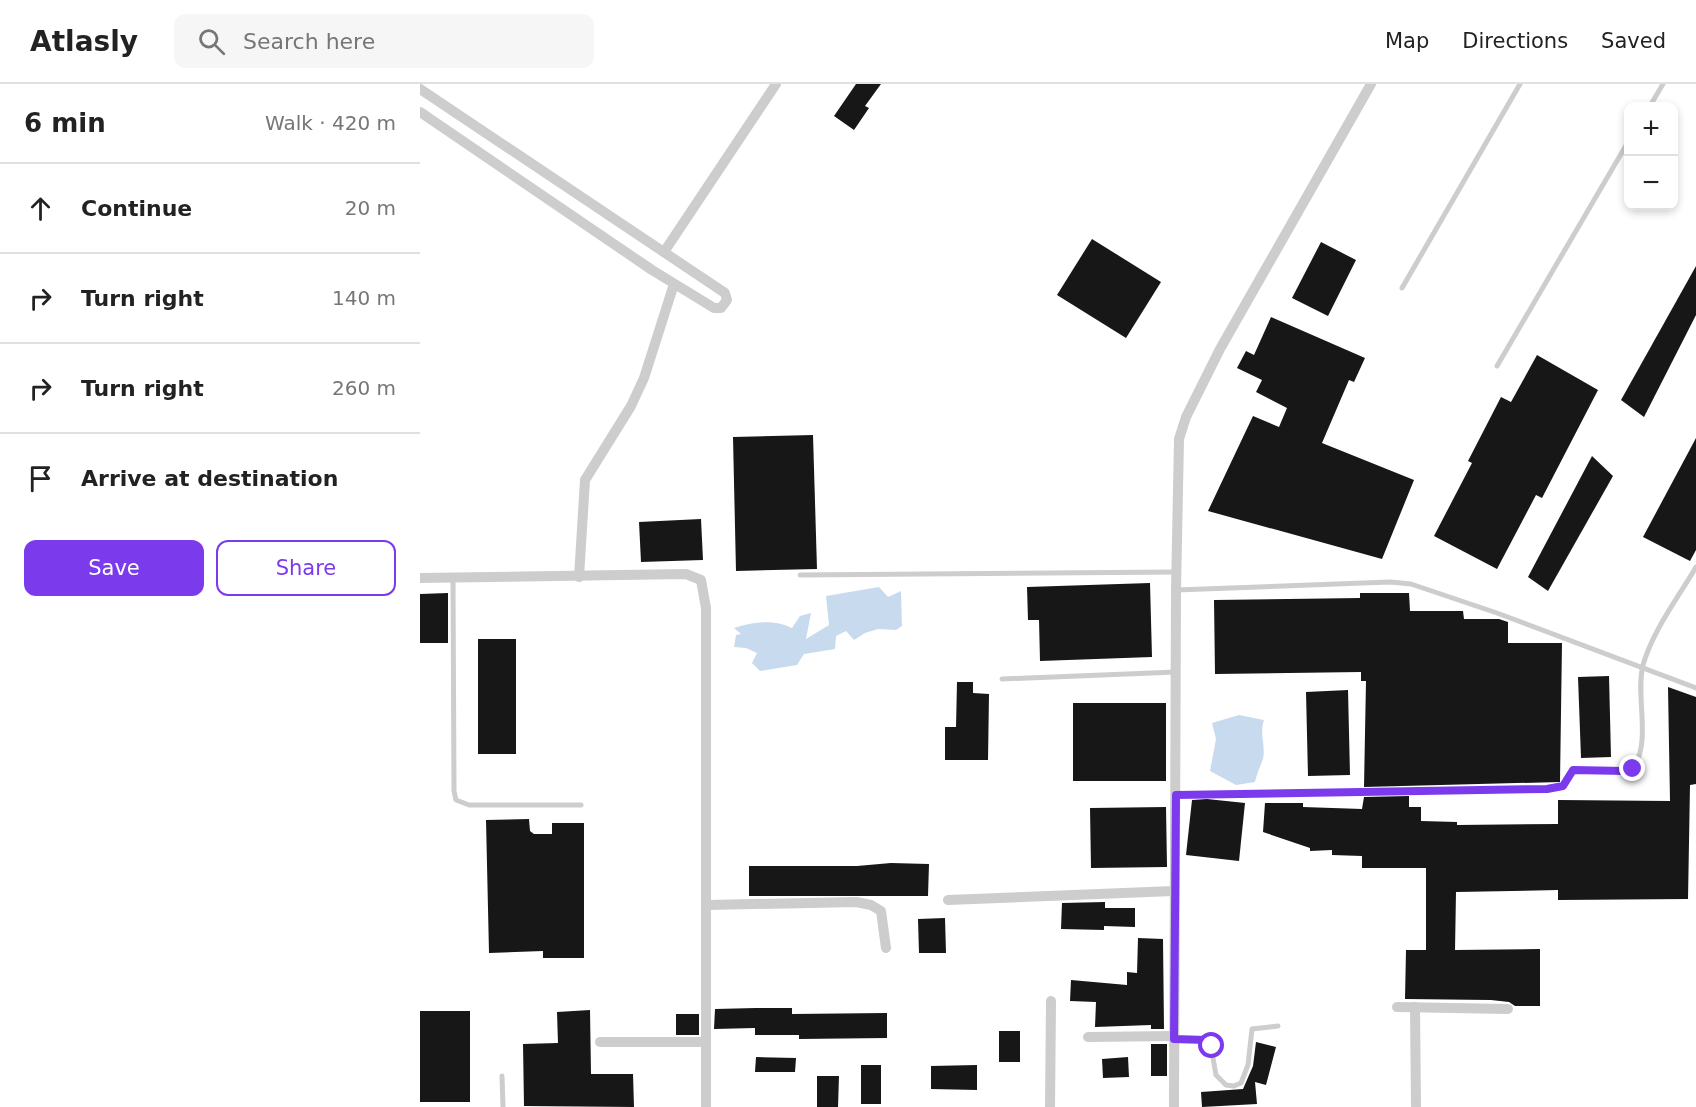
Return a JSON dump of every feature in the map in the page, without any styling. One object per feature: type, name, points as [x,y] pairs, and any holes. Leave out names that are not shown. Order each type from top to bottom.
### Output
[{"type":"street","points":[[664,252],[776,84]]},
{"type":"street","points":[[1174,1107],[1176,572],[1179,439],[1186,417],[1220,349],[1371,84]]},
{"type":"street","points":[[420,89],[725,293],[727,300],[721,309],[714,308],[674,284],[420,112]]},
{"type":"street","points":[[579,577],[585,480],[639,387],[654,350],[674,284]]},
{"type":"street","points":[[420,578],[686,574],[696,576],[704,588],[708,905],[706,1107]]},
{"type":"street","points":[[948,900],[1174,891]]},
{"type":"street","points":[[708,905],[856,902],[871,905],[880,911],[886,948]]},
{"type":"street","points":[[1050,1107],[1051,1001]]},
{"type":"street","points":[[1397,1007],[1508,1009]]},
{"type":"street","points":[[1415,1007],[1416,1107]]},
{"type":"street","points":[[1088,1037],[1174,1037]]},
{"type":"street","points":[[600,1042],[706,1042]]},
{"type":"lane","points":[[1402,288],[1520,84]]},
{"type":"lane","points":[[1652,102],[1663,84]]},
{"type":"lane","points":[[1497,366],[1624,150]]},
{"type":"lane","points":[[1176,795],[1547,789],[1563,786],[1573,770],[1625,771],[1633,769],[1640,752],[1643,667],[1650,646],[1696,567]]},
{"type":"lane","points":[[800,575],[1176,572]]},
{"type":"lane","points":[[453,578],[454,791],[456,800],[469,805],[581,805]]},
{"type":"lane","points":[[1176,590],[1411,584],[1696,688]]},
{"type":"lane","points":[[1002,679],[1176,672]]},
{"type":"lane","points":[[1174,1037],[1210,1041],[1215,1075],[1226,1085],[1234,1086],[1241,1083],[1248,1065],[1252,1029],[1278,1026]]},
{"type":"lane","points":[[502,1076],[503,1107]]},
{"type":"water","points":[[879,587],[888,597],[901,591],[902,626],[896,630],[878,629],[854,640],[846,631],[836,636],[835,649],[804,654],[797,665],[760,671],[752,663],[757,653],[746,648],[734,647],[736,635],[741,634],[734,628],[763,622],[778,623],[792,628],[800,616],[811,613],[806,639],[829,625],[826,596]]},
{"type":"water","points":[[1239,715],[1264,720],[1262,730],[1264,754],[1255,782],[1236,785],[1210,771],[1216,739],[1212,723]]},
{"type":"building","points":[[856,84],[881,84],[865,106],[869,108],[854,130],[834,116]]},
{"type":"building","points":[[1092,239],[1161,282],[1126,338],[1057,295]]},
{"type":"building","points":[[1321,242],[1356,260],[1328,316],[1292,298]]},
{"type":"building","points":[[1696,266],[1696,315],[1644,417],[1621,400]]},
{"type":"building","points":[[1271,317],[1365,358],[1354,382],[1349,380],[1322,443],[1414,480],[1382,559],[1208,511],[1253,416],[1279,427],[1287,408],[1256,392],[1262,380],[1237,368],[1246,351],[1254,355]]},
{"type":"building","points":[[1537,355],[1598,390],[1542,498],[1536,495],[1497,569],[1434,536],[1472,463],[1468,461],[1501,397],[1511,402]]},
{"type":"building","points":[[813,435],[817,569],[736,571],[733,437]]},
{"type":"building","points":[[1696,438],[1696,550],[1690,561],[1643,537]]},
{"type":"building","points":[[1592,456],[1613,476],[1548,591],[1528,577]]},
{"type":"building","points":[[701,519],[703,560],[641,562],[639,522]]},
{"type":"building","points":[[1150,583],[1152,657],[1040,661],[1039,620],[1028,620],[1027,587]]},
{"type":"building","points":[[448,593],[448,643],[420,643],[420,594]]},
{"type":"building","points":[[1360,593],[1409,593],[1410,611],[1463,611],[1464,619],[1499,619],[1508,622],[1508,643],[1562,643],[1560,782],[1364,787],[1366,681],[1361,681],[1361,672],[1215,674],[1214,600],[1360,598]]},
{"type":"building","points":[[478,639],[516,639],[516,754],[478,754]]},
{"type":"building","points":[[1609,676],[1611,757],[1581,758],[1578,677]]},
{"type":"building","points":[[957,682],[973,682],[973,693],[989,694],[988,760],[945,760],[945,727],[956,727]]},
{"type":"building","points":[[1668,687],[1696,697],[1696,784],[1690,785],[1688,899],[1558,900],[1558,890],[1456,892],[1455,950],[1540,949],[1540,1006],[1515,1006],[1509,1002],[1491,1000],[1405,999],[1406,950],[1426,950],[1426,868],[1362,868],[1362,856],[1332,855],[1332,850],[1310,851],[1310,848],[1263,832],[1265,803],[1303,803],[1303,807],[1362,809],[1364,797],[1409,796],[1409,807],[1421,807],[1421,821],[1457,822],[1457,825],[1558,824],[1558,800],[1670,801]]},
{"type":"building","points":[[1348,690],[1350,775],[1308,776],[1306,692]]},
{"type":"building","points":[[1073,703],[1166,703],[1166,781],[1073,781]]},
{"type":"building","points":[[1207,799],[1245,803],[1239,861],[1186,855],[1192,800]]},
{"type":"building","points":[[1166,807],[1167,867],[1091,868],[1090,808]]},
{"type":"building","points":[[529,819],[530,831],[534,834],[552,834],[552,823],[584,823],[584,958],[543,958],[543,951],[489,953],[486,820]]},
{"type":"building","points":[[891,863],[929,864],[928,896],[749,896],[749,866],[857,866]]},
{"type":"building","points":[[1105,902],[1105,908],[1135,908],[1135,927],[1104,926],[1104,930],[1061,929],[1062,903]]},
{"type":"building","points":[[945,918],[946,953],[919,953],[918,919]]},
{"type":"building","points":[[1138,938],[1163,939],[1164,1029],[1151,1029],[1151,1025],[1095,1027],[1096,1002],[1070,1001],[1071,980],[1127,985],[1127,972],[1137,973]]},
{"type":"building","points":[[792,1008],[792,1014],[887,1013],[887,1038],[799,1039],[799,1035],[755,1035],[755,1028],[714,1029],[715,1009]]},
{"type":"building","points":[[590,1010],[591,1074],[633,1074],[634,1107],[524,1106],[523,1044],[558,1043],[557,1012]]},
{"type":"building","points":[[420,1011],[470,1011],[470,1102],[420,1102]]},
{"type":"building","points":[[676,1014],[699,1014],[699,1035],[676,1035]]},
{"type":"building","points":[[999,1031],[1020,1031],[1020,1062],[999,1062]]},
{"type":"building","points":[[1256,1042],[1276,1047],[1266,1085],[1255,1082],[1257,1104],[1202,1107],[1201,1092],[1243,1089],[1253,1066]]},
{"type":"building","points":[[1151,1044],[1167,1044],[1167,1076],[1151,1076]]},
{"type":"building","points":[[756,1057],[796,1058],[795,1072],[755,1072]]},
{"type":"building","points":[[1128,1057],[1129,1077],[1103,1078],[1102,1059]]},
{"type":"building","points":[[861,1065],[881,1065],[881,1104],[861,1104]]},
{"type":"building","points":[[977,1065],[977,1090],[931,1089],[931,1066]]},
{"type":"building","points":[[817,1076],[839,1076],[838,1107],[817,1107]]},
{"type":"route","points":[[1212,1046],[1210,1041],[1206,1040],[1174,1039],[1176,795],[1547,789],[1563,786],[1573,770],[1581,768],[1625,771],[1633,769]]}]
